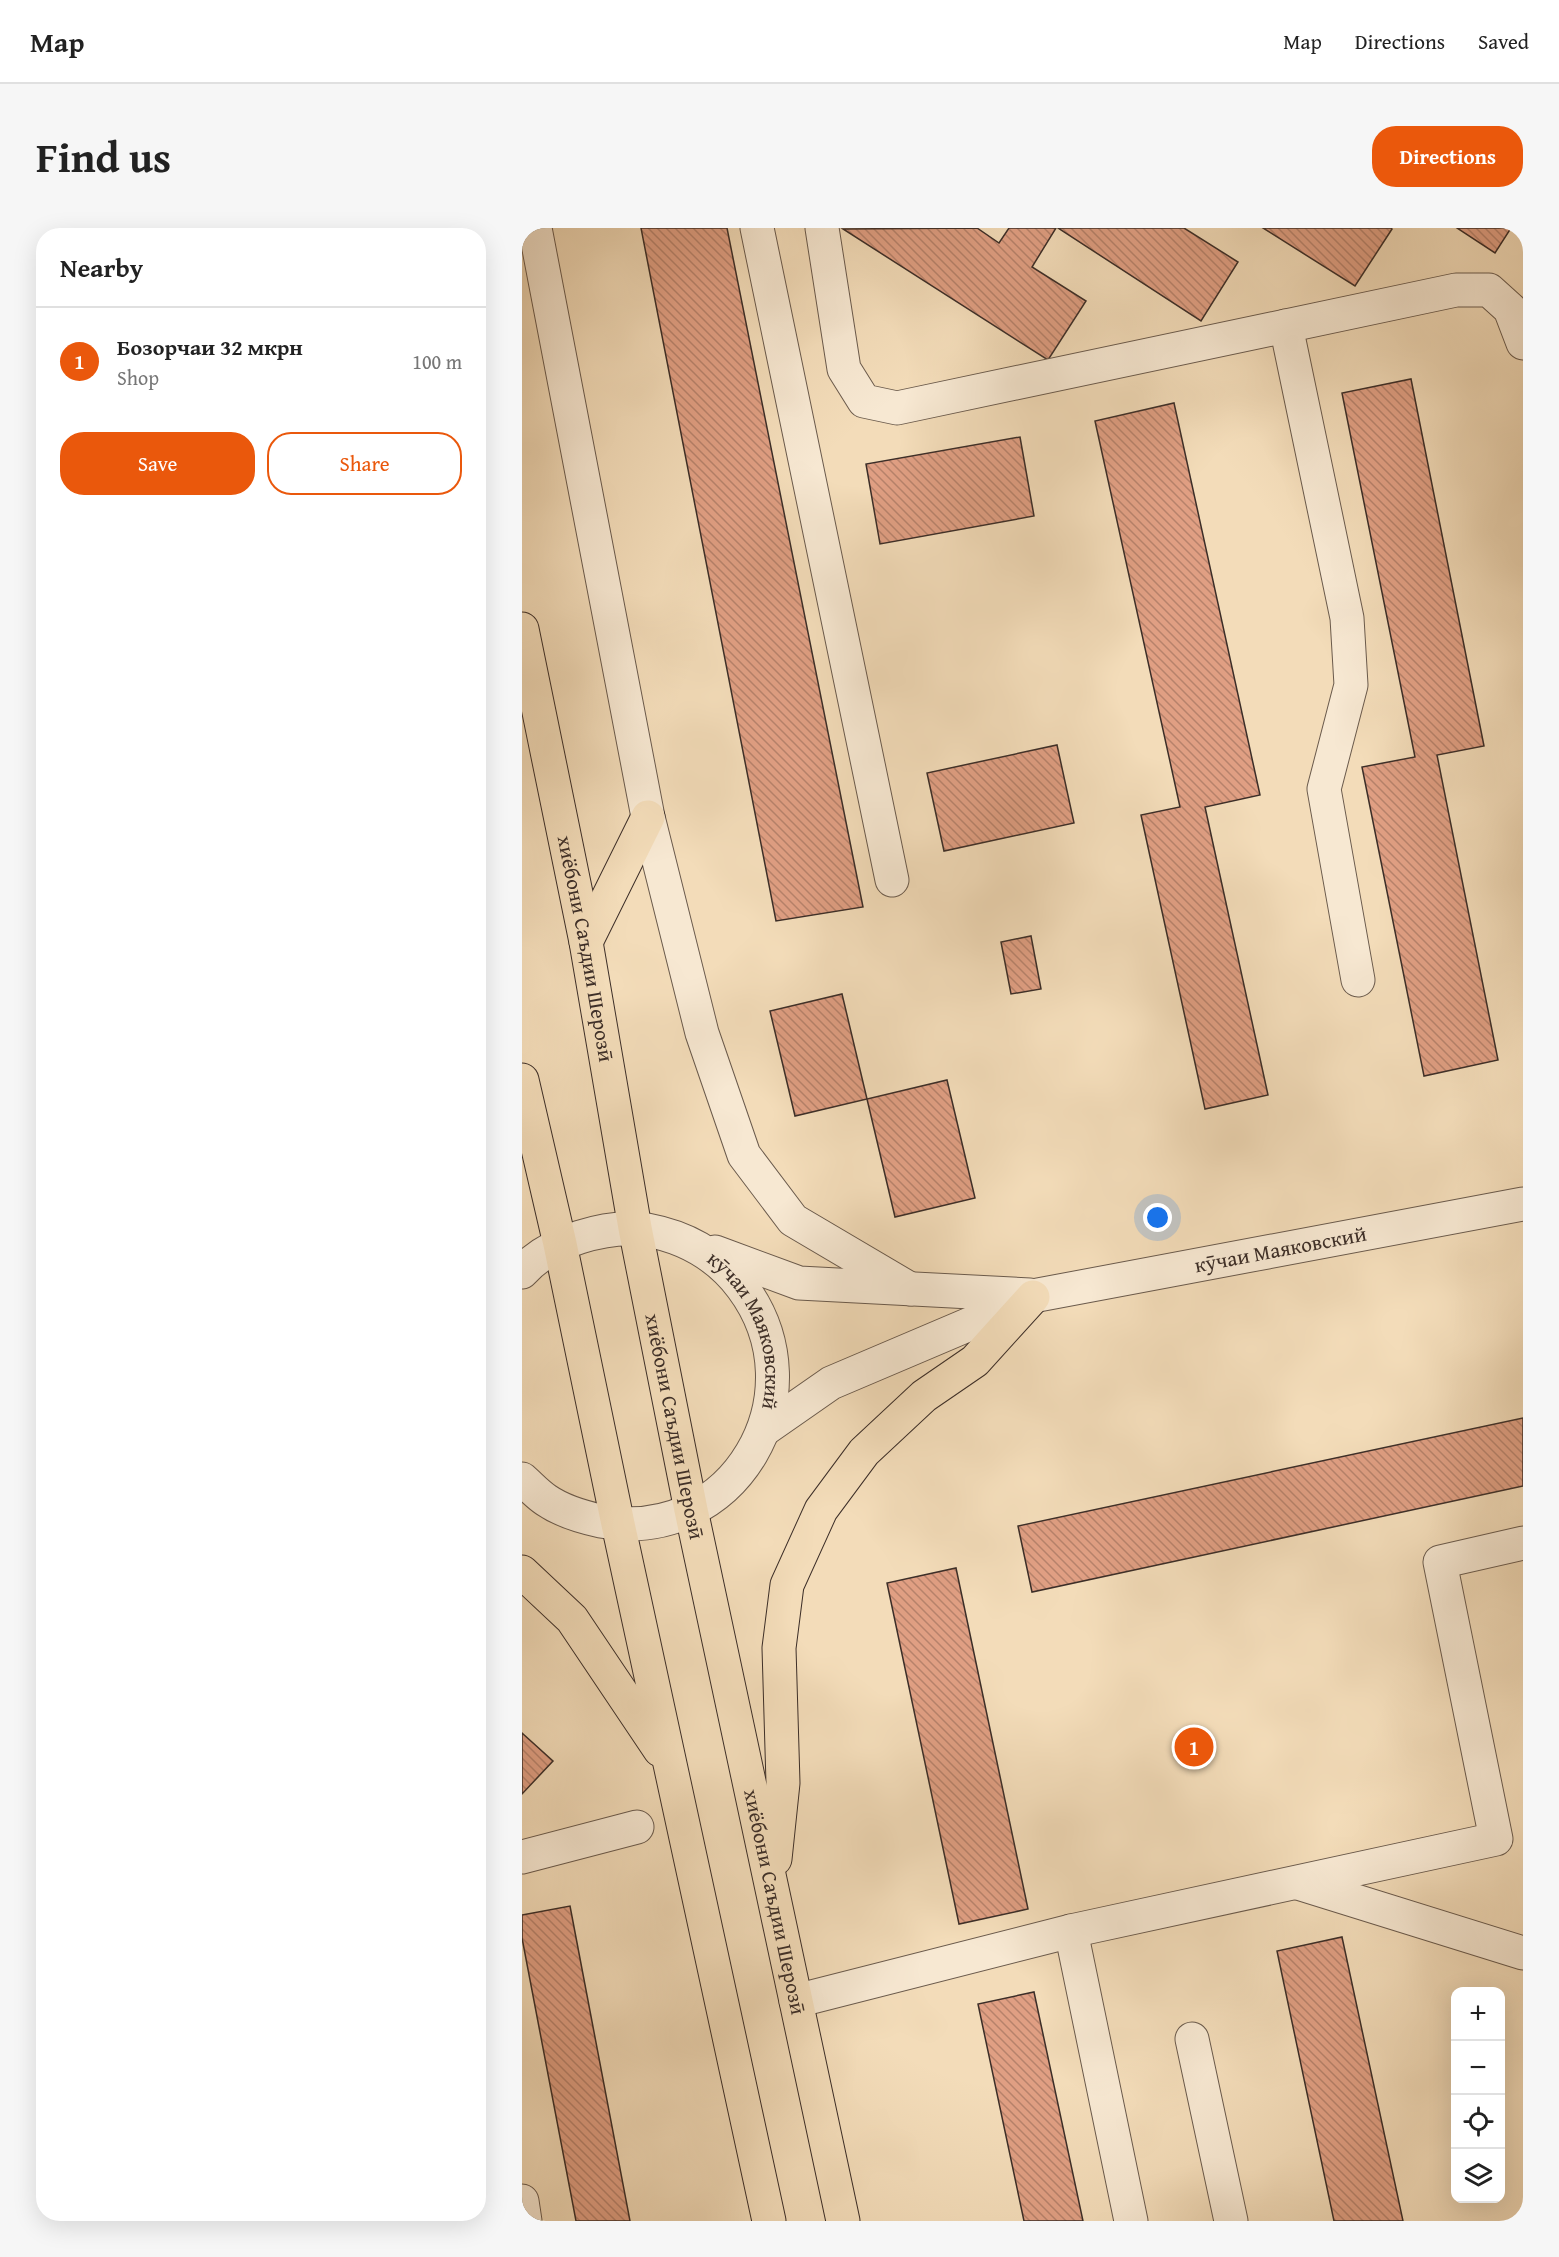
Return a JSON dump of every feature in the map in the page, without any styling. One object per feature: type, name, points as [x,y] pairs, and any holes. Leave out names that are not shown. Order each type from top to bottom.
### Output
[{"type":"main road","name":"хиёбони Саъдии Шерозӣ","points":[[522,628],[586,942],[635,1228],[691,1510],[843,2221]]},
{"type":"main road","points":[[586,942],[648,817]]},
{"type":"main road","points":[[522,1080],[560,1244],[618,1524],[769,2221]]},
{"type":"main road","points":[[772,1888],[783,1783],[779,1648],[787,1585],[821,1510],[864,1452],[924,1396],[975,1360],[1035,1296]]},
{"type":"main road","points":[[522,1572],[572,1619],[670,1765]]},
{"type":"street","points":[[535,228],[648,817],[702,1033],[744,1155],[793,1221],[910,1288]]},
{"type":"street","points":[[757,228],[892,880]]},
{"type":"street","points":[[822,228],[844,369],[864,401],[897,408],[1456,291],[1489,290],[1510,309],[1523,343]]},
{"type":"street","points":[[1286,326],[1347,618],[1351,685],[1324,789],[1358,980]]},
{"type":"street","name":"кӯчаи Маяковский","points":[[765,1429],[831,1383],[1035,1296],[1523,1204]]},
{"type":"street","name":"кӯчаи Маяковский","points":[[522,1272],[560,1244],[597,1231],[635,1228],[666,1234],[799,1283],[1035,1296]]},
{"type":"street","name":"кӯчаи Маяковский","points":[[522,1479],[534,1497],[581,1517],[618,1524],[656,1522],[691,1510],[722,1490],[747,1462],[765,1429],[774,1387],[771,1344],[755,1304],[729,1270],[695,1245]]},
{"type":"street","points":[[796,2001],[1071,1931],[1496,1839],[1440,1562],[1523,1543]]},
{"type":"street","points":[[522,1857],[637,1827]]},
{"type":"street","points":[[1296,1882],[1523,1953]]},
{"type":"street","points":[[1071,1931],[1131,2221]]},
{"type":"street","points":[[1192,2038],[1231,2221]]},
{"type":"street","points":[[522,2201],[525,2221]]},
{"type":"building","points":[[641,228],[727,228],[863,907],[776,921]]},
{"type":"building","points":[[977,228],[999,243],[1009,228],[1056,228],[1032,267],[1086,301],[1048,360],[843,229]]},
{"type":"building","points":[[1058,228],[1184,228],[1238,262],[1201,321]]},
{"type":"building","points":[[1263,228],[1391,228],[1392,229],[1355,286]]},
{"type":"building","points":[[1457,228],[1511,228],[1495,253]]},
{"type":"building","points":[[1411,379],[1484,746],[1437,755],[1498,1060],[1424,1076],[1362,767],[1415,757],[1342,393]]},
{"type":"building","points":[[1174,403],[1260,795],[1205,807],[1268,1095],[1205,1109],[1141,815],[1180,807],[1095,421]]},
{"type":"building","points":[[1020,437],[1034,516],[880,544],[866,464]]},
{"type":"building","points":[[1057,745],[1074,823],[944,851],[927,773]]},
{"type":"building","points":[[1031,936],[1041,989],[1011,994],[1001,942]]},
{"type":"building","points":[[842,994],[867,1099],[795,1116],[770,1011]]},
{"type":"building","points":[[947,1080],[975,1198],[895,1217],[867,1099]]},
{"type":"building","points":[[1523,1418],[1523,1486],[1032,1592],[1018,1526]]},
{"type":"building","points":[[956,1568],[1028,1909],[959,1924],[887,1583]]},
{"type":"building","points":[[522,1733],[553,1761],[522,1794]]},
{"type":"building","points":[[570,1906],[630,2221],[576,2221],[522,1938],[522,1915]]},
{"type":"building","points":[[1342,1937],[1403,2221],[1334,2221],[1277,1951]]},
{"type":"building","points":[[1034,1992],[1083,2221],[1024,2221],[978,2004]]},
{"type":"place","name":"Бозорчаи 32 мкрн","points":[[1194,1747]]}]
